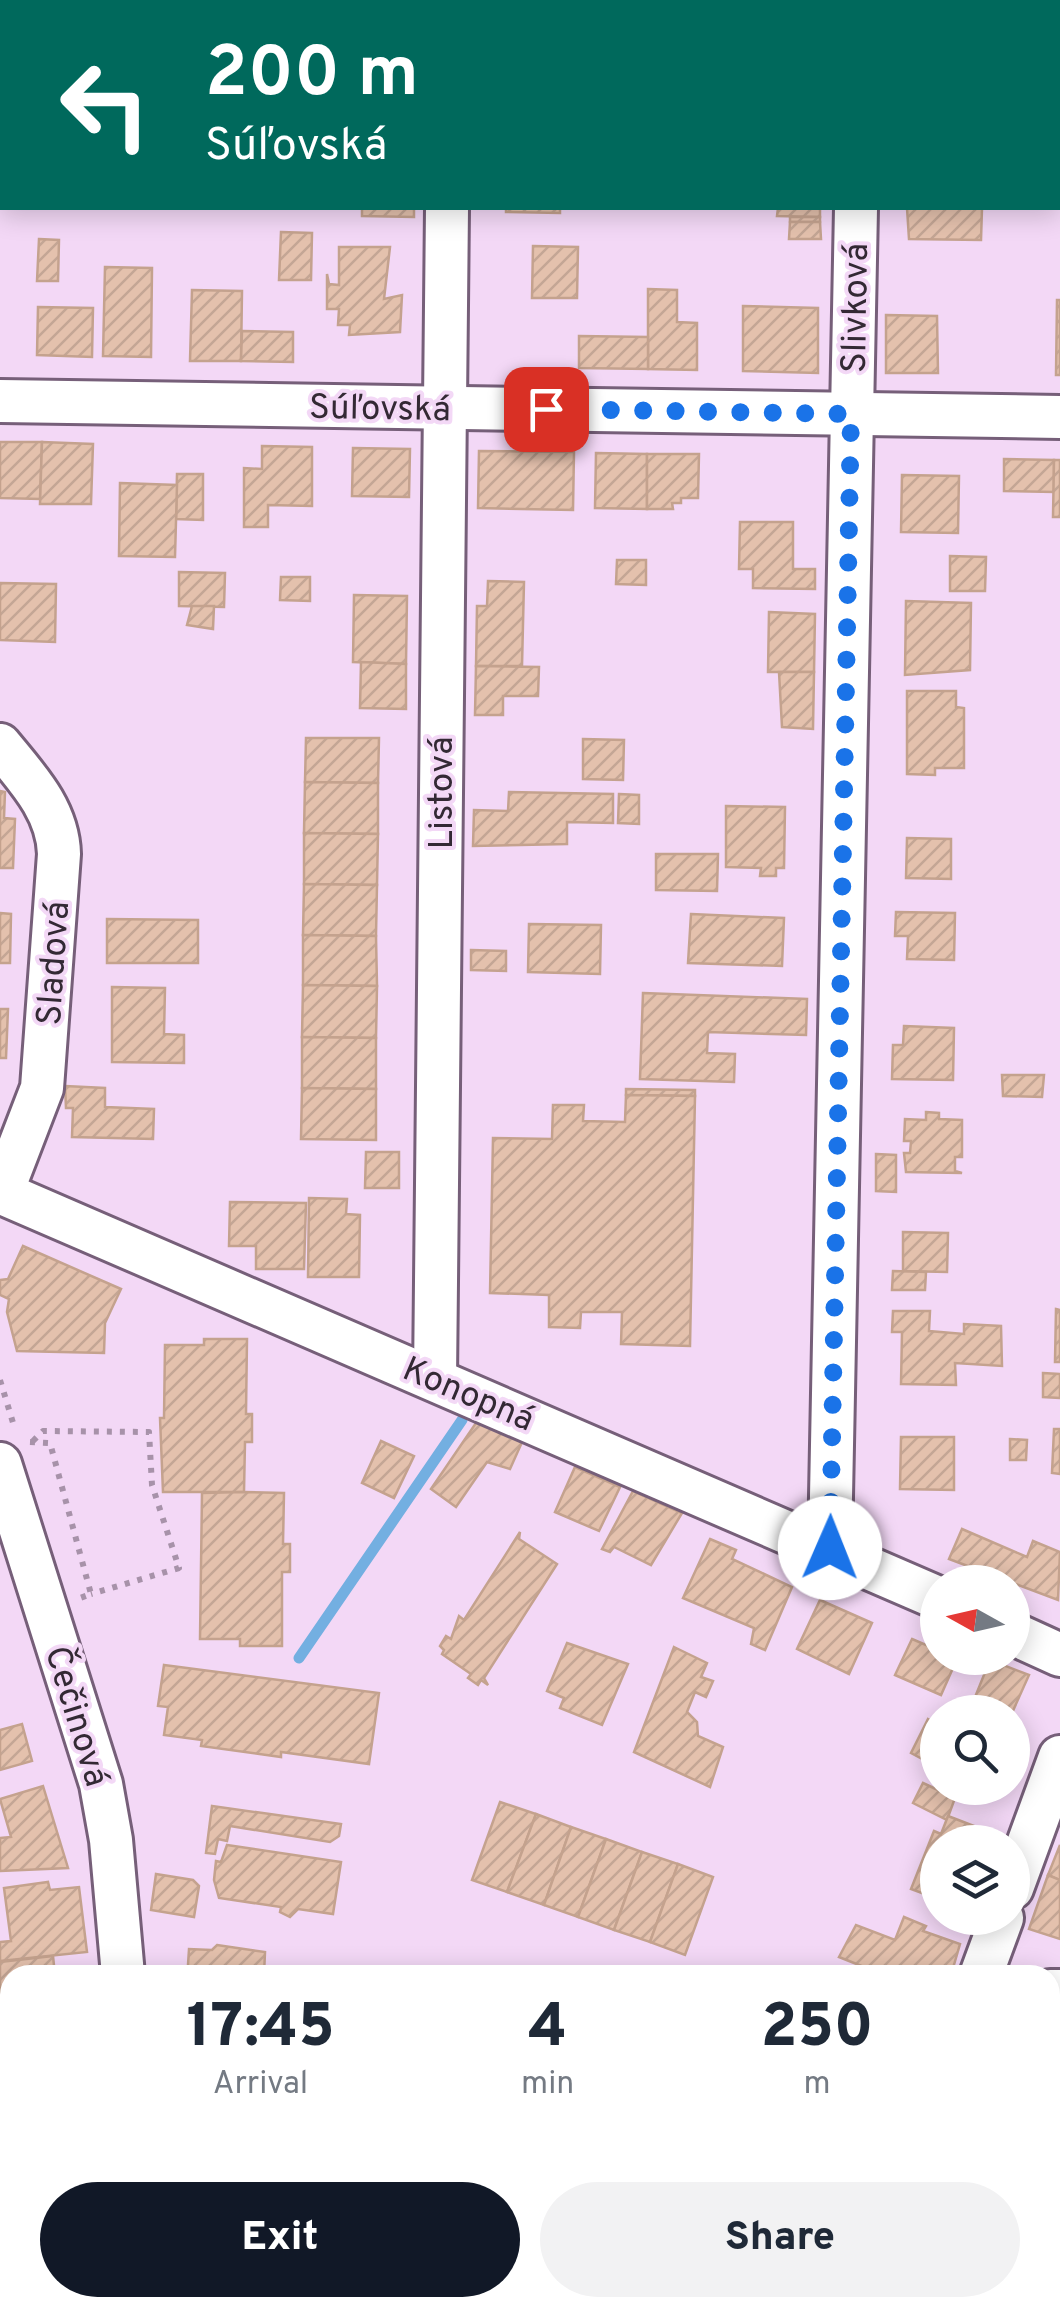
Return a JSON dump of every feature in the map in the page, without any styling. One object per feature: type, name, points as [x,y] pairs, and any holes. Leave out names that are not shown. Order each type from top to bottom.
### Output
[{"type":"street","name":"Listová","points":[[436,1379],[446,210]]},
{"type":"street","name":"Slivková","points":[[830,1548],[856,210]]},
{"type":"street","name":"Súľovská","points":[[0,401],[1060,418]]},
{"type":"street","name":"Sladová","points":[[0,745],[42,798],[58,830],[59,854],[42,1088],[1,1192]]},
{"type":"street","name":"Konopná","points":[[1,1192],[920,1590]]},
{"type":"street","name":"Čečinová","points":[[16,1453],[101,1784],[113,1855],[121,1965]]},
{"type":"street","points":[[1030,1641],[1060,1655]]},
{"type":"street","points":[[1030,1839],[1060,1757]]},
{"type":"street","points":[[985,1965],[996,1935]]},
{"type":"path","points":[[16,1453],[43,1431],[149,1432],[152,1485],[180,1568],[90,1594]]},
{"type":"building","points":[[362,210],[414,210],[414,217],[362,216]]},
{"type":"building","points":[[506,210],[560,210],[560,213]]},
{"type":"building","points":[[778,210],[820,210],[820,217],[777,216]]},
{"type":"building","points":[[907,210],[982,210],[981,240],[909,239]]},
{"type":"building","points":[[790,217],[820,217],[820,222],[790,222]]},
{"type":"building","points":[[790,222],[820,222],[821,239],[789,239]]},
{"type":"building","points":[[281,232],[312,233],[311,280],[279,280]]},
{"type":"building","points":[[39,239],[59,240],[58,281],[37,281]]},
{"type":"building","points":[[533,246],[578,247],[577,298],[532,298]]},
{"type":"building","points":[[339,247],[390,247],[384,299],[402,295],[400,332],[349,335],[350,325],[338,325],[339,309],[327,309],[327,274],[329,284],[339,285]]},
{"type":"building","points":[[105,267],[152,268],[151,357],[103,356]]},
{"type":"building","points":[[648,289],[677,290],[677,322],[697,323],[697,370],[648,369]]},
{"type":"building","points":[[192,290],[242,291],[241,361],[190,361]]},
{"type":"building","points":[[1060,300],[1060,375],[1056,375]]},
{"type":"building","points":[[743,306],[818,308],[818,373],[743,371]]},
{"type":"building","points":[[38,307],[93,308],[92,357],[37,355]]},
{"type":"building","points":[[886,315],[937,316],[938,373],[886,373]]},
{"type":"building","points":[[242,331],[293,332],[293,362],[241,361]]},
{"type":"building","points":[[579,336],[648,337],[648,369],[579,368]]},
{"type":"building","points":[[0,442],[42,442],[40,499],[0,498]]},
{"type":"building","points":[[42,442],[93,444],[91,504],[40,504]]},
{"type":"building","points":[[262,446],[312,447],[312,506],[268,505],[268,527],[244,527],[244,468],[262,469]]},
{"type":"building","points":[[353,448],[410,449],[409,497],[352,496]]},
{"type":"building","points":[[479,451],[574,452],[573,510],[478,508]]},
{"type":"building","points":[[596,453],[647,454],[647,509],[595,508]]},
{"type":"building","points":[[647,454],[699,454],[698,498],[681,498],[681,503],[672,503],[673,509],[647,509]]},
{"type":"building","points":[[1004,459],[1054,460],[1054,492],[1004,491]]},
{"type":"building","points":[[1054,460],[1060,460],[1060,517],[1053,517]]},
{"type":"building","points":[[177,474],[203,474],[203,520],[176,519]]},
{"type":"building","points":[[902,475],[959,476],[958,533],[901,532]]},
{"type":"building","points":[[120,483],[177,485],[175,557],[119,556]]},
{"type":"building","points":[[740,522],[793,522],[793,569],[815,569],[815,589],[753,588],[753,569],[739,569]]},
{"type":"building","points":[[950,556],[986,557],[985,591],[950,591]]},
{"type":"building","points":[[617,560],[646,560],[646,585],[616,584]]},
{"type":"building","points":[[179,572],[225,573],[224,607],[179,606]]},
{"type":"building","points":[[281,577],[310,577],[310,601],[280,600]]},
{"type":"building","points":[[488,581],[524,582],[522,666],[476,666],[477,606],[487,606]]},
{"type":"building","points":[[0,583],[56,584],[55,642],[0,640]]},
{"type":"building","points":[[354,595],[407,596],[406,664],[353,662]]},
{"type":"building","points":[[906,601],[971,603],[970,670],[905,675]]},
{"type":"building","points":[[192,606],[214,606],[213,629],[187,625]]},
{"type":"building","points":[[769,612],[815,614],[814,672],[768,672]]},
{"type":"building","points":[[361,662],[406,664],[406,709],[360,708]]},
{"type":"building","points":[[476,666],[539,667],[538,696],[503,696],[503,715],[475,715]]},
{"type":"building","points":[[779,672],[814,672],[813,729],[782,727]]},
{"type":"building","points":[[907,691],[956,691],[956,707],[964,708],[964,768],[935,768],[935,775],[907,774]]},
{"type":"building","points":[[306,738],[379,738],[378,783],[305,782]]},
{"type":"building","points":[[583,739],[624,740],[623,780],[583,779]]},
{"type":"building","points":[[305,782],[378,783],[378,834],[304,833]]},
{"type":"building","points":[[0,791],[5,792],[4,818],[15,819],[13,868],[0,868]]},
{"type":"building","points":[[509,792],[613,794],[613,823],[567,822],[567,844],[473,846],[474,810],[508,811]]},
{"type":"building","points":[[619,794],[639,795],[639,824],[618,823]]},
{"type":"building","points":[[726,806],[785,807],[784,868],[776,868],[776,876],[760,876],[761,868],[726,867]]},
{"type":"building","points":[[304,833],[378,834],[377,885],[304,884]]},
{"type":"building","points":[[907,838],[951,839],[951,879],[906,878]]},
{"type":"building","points":[[656,854],[718,854],[717,891],[656,890]]},
{"type":"building","points":[[304,884],[377,885],[376,936],[303,935]]},
{"type":"building","points":[[896,912],[955,913],[954,960],[907,959],[908,936],[895,936]]},
{"type":"building","points":[[0,913],[11,914],[10,963],[0,963]]},
{"type":"building","points":[[691,914],[784,918],[782,966],[688,963]]},
{"type":"building","points":[[107,919],[198,920],[198,963],[107,963]]},
{"type":"building","points":[[529,924],[601,925],[600,974],[528,972]]},
{"type":"building","points":[[303,935],[376,936],[377,986],[303,985]]},
{"type":"building","points":[[471,950],[506,951],[506,971],[471,970]]},
{"type":"building","points":[[303,985],[377,986],[376,1038],[302,1037]]},
{"type":"building","points":[[112,987],[165,988],[164,1034],[184,1035],[184,1063],[112,1062]]},
{"type":"building","points":[[643,993],[807,999],[806,1035],[708,1032],[707,1053],[735,1054],[734,1082],[640,1079]]},
{"type":"building","points":[[0,1009],[8,1009],[6,1058],[0,1058]]},
{"type":"building","points":[[904,1026],[954,1028],[953,1080],[892,1079],[893,1045],[903,1045]]},
{"type":"building","points":[[302,1037],[376,1038],[376,1089],[302,1088]]},
{"type":"building","points":[[1002,1075],[1044,1075],[1042,1097],[1003,1096]]},
{"type":"building","points":[[65,1086],[105,1088],[105,1107],[154,1109],[153,1139],[72,1137],[73,1108],[66,1108]]},
{"type":"building","points":[[302,1088],[376,1089],[376,1140],[301,1139]]},
{"type":"building","points":[[626,1089],[695,1090],[695,1096],[626,1095]]},
{"type":"building","points":[[626,1095],[695,1096],[690,1346],[621,1344],[622,1312],[581,1312],[580,1328],[549,1327],[549,1295],[490,1293],[493,1138],[552,1139],[553,1105],[584,1105],[583,1121],[625,1122]]},
{"type":"building","points":[[926,1112],[939,1113],[939,1119],[962,1120],[962,1157],[955,1157],[955,1171],[962,1173],[906,1172],[904,1153],[910,1153],[911,1141],[904,1141],[905,1119],[926,1120]]},
{"type":"building","points":[[366,1152],[399,1152],[399,1188],[365,1188]]},
{"type":"building","points":[[876,1154],[896,1155],[896,1192],[876,1191]]},
{"type":"building","points":[[309,1198],[347,1199],[346,1214],[360,1215],[359,1277],[308,1277]]},
{"type":"building","points":[[230,1202],[306,1203],[304,1269],[256,1269],[256,1246],[229,1246]]},
{"type":"building","points":[[903,1232],[948,1233],[947,1272],[903,1271]]},
{"type":"building","points":[[23,1246],[121,1289],[105,1323],[104,1353],[17,1351],[7,1312],[9,1299],[0,1295],[0,1280],[8,1279]]},
{"type":"building","points":[[893,1271],[926,1272],[925,1290],[892,1290]]},
{"type":"building","points":[[1056,1309],[1060,1310],[1060,1362],[1055,1362]]},
{"type":"building","points":[[893,1311],[930,1311],[929,1331],[964,1334],[964,1324],[1001,1326],[1002,1366],[955,1363],[956,1385],[901,1384],[902,1332],[892,1332]]},
{"type":"building","points":[[204,1339],[247,1339],[246,1414],[252,1414],[252,1442],[245,1442],[244,1492],[163,1492],[160,1418],[164,1418],[165,1345],[204,1345]]},
{"type":"building","points":[[1043,1373],[1060,1374],[1060,1398],[1043,1397]]},
{"type":"building","points":[[478,1420],[523,1440],[510,1469],[487,1462],[456,1507],[431,1489]]},
{"type":"building","points":[[1054,1429],[1060,1429],[1060,1474],[1052,1473]]},
{"type":"building","points":[[901,1437],[954,1437],[954,1490],[900,1489]]},
{"type":"building","points":[[1010,1439],[1027,1440],[1026,1460],[1010,1460]]},
{"type":"building","points":[[381,1441],[414,1456],[394,1498],[362,1483]]},
{"type":"building","points":[[575,1467],[620,1487],[599,1531],[555,1512]]},
{"type":"building","points":[[633,1491],[682,1513],[651,1565],[614,1547],[610,1552],[602,1549]]},
{"type":"building","points":[[202,1493],[284,1493],[283,1544],[290,1544],[290,1572],[282,1572],[282,1646],[240,1646],[240,1639],[200,1639]]},
{"type":"building","points":[[962,1529],[1027,1557],[1033,1541],[1060,1552],[1058,1600],[1030,1589],[1030,1565],[965,1565],[949,1559]]},
{"type":"building","points":[[520,1532],[519,1539],[557,1564],[484,1678],[488,1685],[481,1680],[478,1685],[468,1678],[471,1674],[442,1654],[440,1646],[446,1636],[451,1639],[459,1616],[464,1620]]},
{"type":"building","points":[[710,1539],[736,1550],[732,1559],[792,1587],[765,1650],[751,1644],[754,1628],[683,1598]]},
{"type":"building","points":[[820,1600],[872,1623],[849,1674],[797,1649]]},
{"type":"building","points":[[912,1639],[920,1642],[920,1675],[950,1675],[941,1695],[895,1675]]},
{"type":"building","points":[[567,1643],[628,1664],[602,1725],[560,1708],[564,1698],[547,1691]]},
{"type":"building","points":[[674,1647],[707,1663],[701,1677],[713,1681],[706,1697],[695,1692],[687,1712],[697,1722],[698,1736],[723,1747],[710,1787],[634,1752]]},
{"type":"building","points":[[164,1665],[379,1693],[369,1764],[201,1746],[202,1740],[164,1735],[168,1707],[158,1706]]},
{"type":"building","points":[[984,1675],[1029,1675],[1020,1695],[976,1695]]},
{"type":"building","points":[[22,1724],[32,1761],[0,1770],[0,1730]]},
{"type":"building","points":[[920,1735],[920,1758],[911,1753]]},
{"type":"building","points":[[43,1786],[68,1868],[0,1871],[0,1838],[11,1837],[0,1799]]},
{"type":"building","points":[[920,1789],[920,1805],[952,1805],[947,1820],[913,1803]]},
{"type":"building","points":[[500,1802],[536,1814],[507,1892],[472,1880]]},
{"type":"building","points":[[212,1806],[341,1824],[339,1836],[330,1842],[230,1826],[227,1841],[218,1839],[215,1854],[206,1853]]},
{"type":"building","points":[[536,1814],[571,1827],[544,1905],[507,1892]]},
{"type":"building","points":[[948,1816],[971,1825],[944,1825]]},
{"type":"building","points":[[571,1827],[606,1839],[578,1917],[544,1905]]},
{"type":"building","points":[[606,1839],[642,1852],[614,1930],[578,1917]]},
{"type":"building","points":[[227,1845],[341,1862],[333,1914],[298,1909],[290,1917],[280,1912],[281,1907],[219,1898],[214,1880],[216,1861],[221,1862]]},
{"type":"building","points":[[1060,1845],[1060,1880],[1048,1875]]},
{"type":"building","points":[[642,1852],[678,1864],[650,1942],[614,1930]]},
{"type":"building","points":[[678,1864],[713,1877],[685,1955],[650,1942]]},
{"type":"building","points":[[920,1866],[920,1892],[911,1889]]},
{"type":"building","points":[[156,1874],[193,1880],[199,1886],[194,1917],[151,1910]]},
{"type":"building","points":[[1048,1875],[1060,1880],[1060,1939],[1030,1926]]},
{"type":"building","points":[[48,1882],[50,1890],[79,1887],[87,1952],[0,1961],[0,1942],[11,1941],[4,1888]]},
{"type":"building","points":[[904,1917],[920,1924],[920,1935],[934,1935],[960,1944],[954,1965],[859,1965],[839,1957],[856,1925],[895,1940]]},
{"type":"building","points":[[217,1945],[265,1952],[264,1965],[188,1965],[189,1949],[212,1950]]},
{"type":"building","points":[[53,1956],[54,1965],[0,1965]]},
{"type":"waterway","points":[[299,1658],[462,1420]]},
{"type":"route","points":[[546,409],[851,414],[830,1548]]}]
